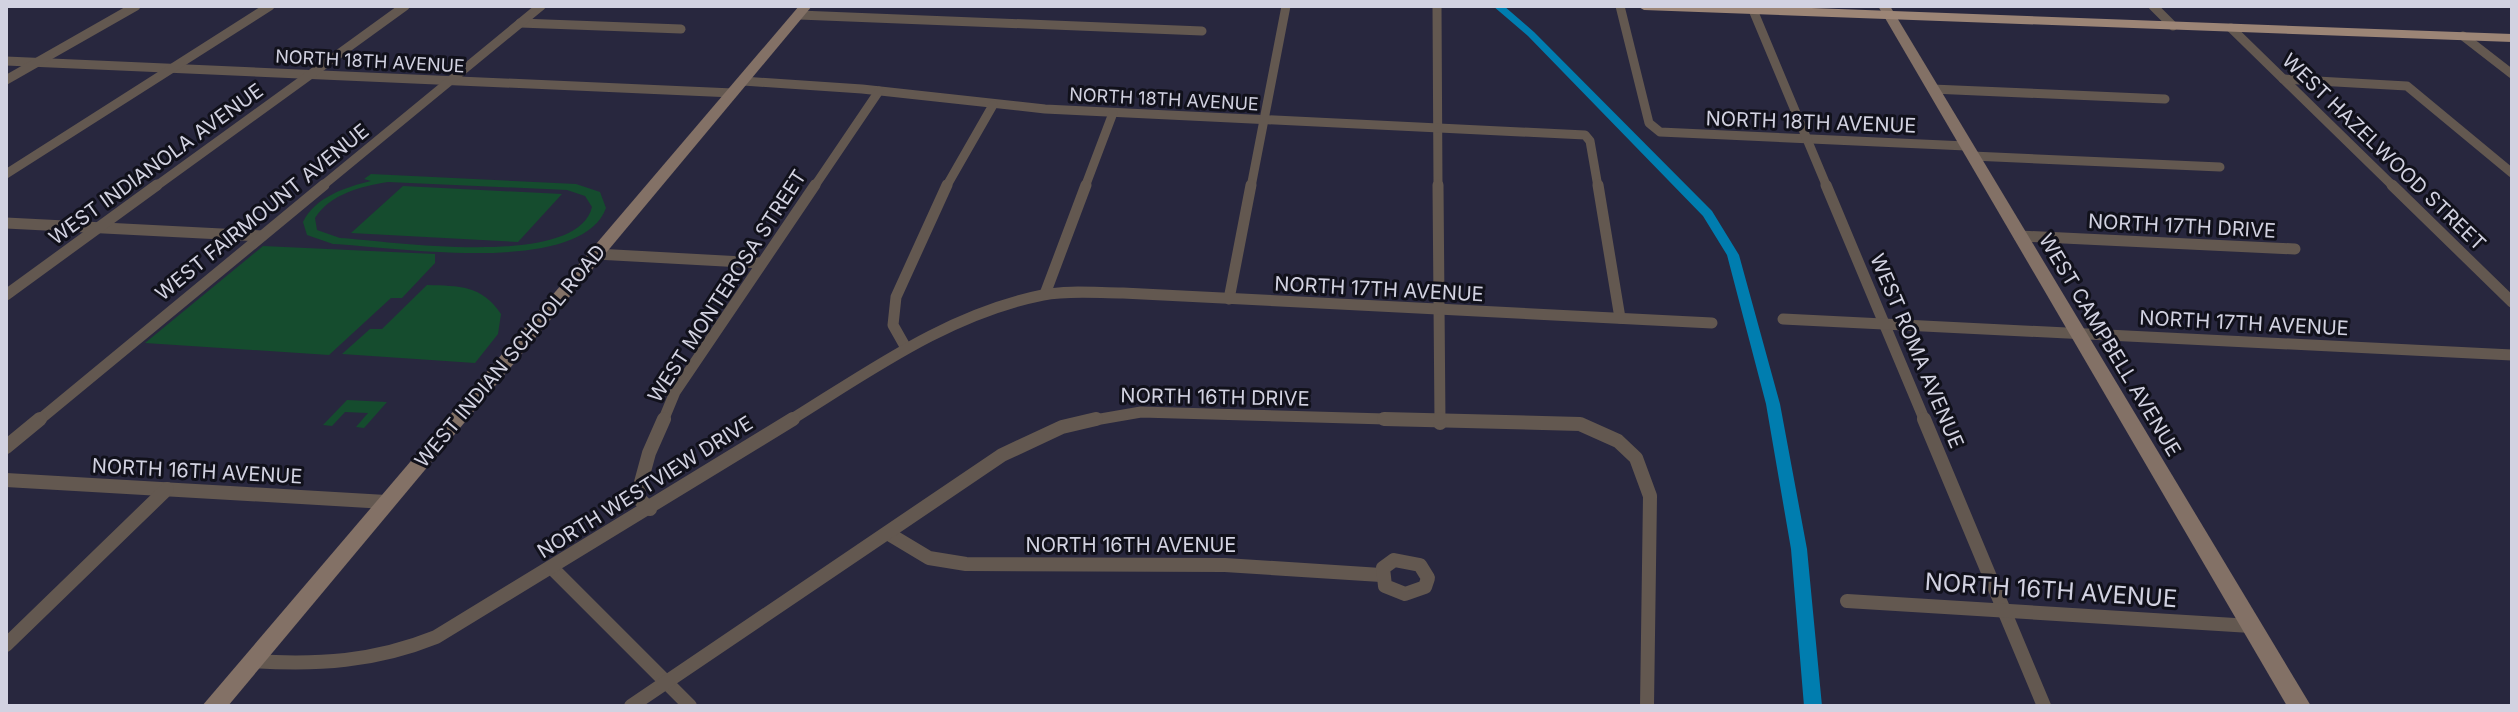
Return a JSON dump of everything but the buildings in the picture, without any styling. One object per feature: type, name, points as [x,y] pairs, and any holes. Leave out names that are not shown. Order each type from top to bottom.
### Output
[{"type":"main road","points":[[1644,6],[1887,11],[2173,26],[2512,38]]},
{"type":"street","points":[[6,80],[136,6]]},
{"type":"street","points":[[6,174],[270,6]]},
{"type":"street","name":"WEST INDIANOLA AVENUE","points":[[6,295],[405,6]]},
{"type":"street","name":"WEST FAIRMOUNT AVENUE","points":[[6,447],[541,6]]},
{"type":"street","points":[[1229,299],[1286,6]]},
{"type":"street","points":[[1437,6],[1440,423]]},
{"type":"street","name":"NORTH 18TH AVENUE","points":[[1620,6],[1649,123],[1655,130],[2220,167]]},
{"type":"street","points":[[2153,6],[2173,26]]},
{"type":"street","points":[[802,10],[1202,31]]},
{"type":"street","name":"WEST INDIAN SCHOOL ROAD","points":[[214,706],[802,10]]},
{"type":"street","name":"WEST ROMA AVENUE","points":[[1753,10],[2044,706]]},
{"type":"street","name":"WEST CAMPBELL AVENUE","points":[[1887,11],[2299,706]]},
{"type":"street","points":[[520,23],[681,29]]},
{"type":"street","name":"WEST HAZELWOOD STREET","points":[[2231,28],[2512,302]]},
{"type":"street","points":[[2463,36],[2512,74]]},
{"type":"street","name":"NORTH 18TH AVENUE","points":[[6,61],[451,81],[879,91],[993,105],[1113,113],[1585,135],[1590,141],[1620,318]]},
{"type":"street","points":[[2283,79],[2407,86],[2512,173]]},
{"type":"street","points":[[1932,89],[2165,99]]},
{"type":"street","name":"WEST MONTEROSA STREET","points":[[650,509],[637,497],[661,419],[695,360],[879,91]]},
{"type":"street","points":[[906,348],[894,331],[892,316],[901,285],[993,105]]},
{"type":"street","points":[[1045,294],[1113,113]]},
{"type":"street","points":[[6,223],[262,236]]},
{"type":"street","name":"NORTH 17TH DRIVE","points":[[2019,236],[2295,249]]},
{"type":"street","points":[[596,254],[761,263]]},
{"type":"street","name":"NORTH 17TH AVENUE","points":[[1045,294],[1123,293],[1712,323]]},
{"type":"street","name":"NORTH WESTVIEW DRIVE","points":[[252,661],[343,665],[382,659],[436,637],[650,509],[906,348],[968,316],[1045,294]]},
{"type":"street","name":"NORTH 17TH AVENUE","points":[[1783,319],[2512,355]]},
{"type":"street","name":"NORTH 16TH DRIVE","points":[[631,706],[889,534],[1006,450],[1084,420],[1171,412],[1440,423],[1580,424],[1609,435],[1635,454],[1645,470],[1650,496],[1647,706]]},
{"type":"street","name":"NORTH 16TH AVENUE","points":[[6,480],[386,502]]},
{"type":"street","points":[[6,645],[167,489]]},
{"type":"street","name":"NORTH 16TH AVENUE","points":[[889,534],[929,558],[966,564],[1225,565],[1381,575]]},
{"type":"street","points":[[552,568],[690,706]]},
{"type":"street","name":"NORTH 16TH AVENUE","points":[[1847,601],[2251,626]]},
{"type":"green space","points":[[371,174],[576,184],[600,192],[606,208],[590,229],[561,243],[525,251],[483,253],[398,249],[333,244],[307,235],[303,222],[315,206],[342,190],[371,181],[364,179]],"holes":[[[388,182],[567,190],[585,196],[592,207],[579,227],[553,239],[519,245],[438,246],[340,238],[317,230],[315,218],[338,197]]]},
{"type":"green space","points":[[403,186],[562,194],[518,242],[351,233]]},
{"type":"green space","points":[[263,246],[435,254],[435,263],[402,298],[391,298],[329,355],[145,343]]},
{"type":"green space","points":[[427,285],[478,292],[501,314],[498,334],[475,363],[342,354],[370,329],[382,329]]},
{"type":"green space","points":[[347,400],[387,402],[364,428],[356,427],[368,413],[345,412],[332,426],[323,425]]},
{"type":"waterway","points":[[1498,6],[1531,34],[1708,214],[1733,255],[1773,404],[1799,549],[1813,706]]}]
